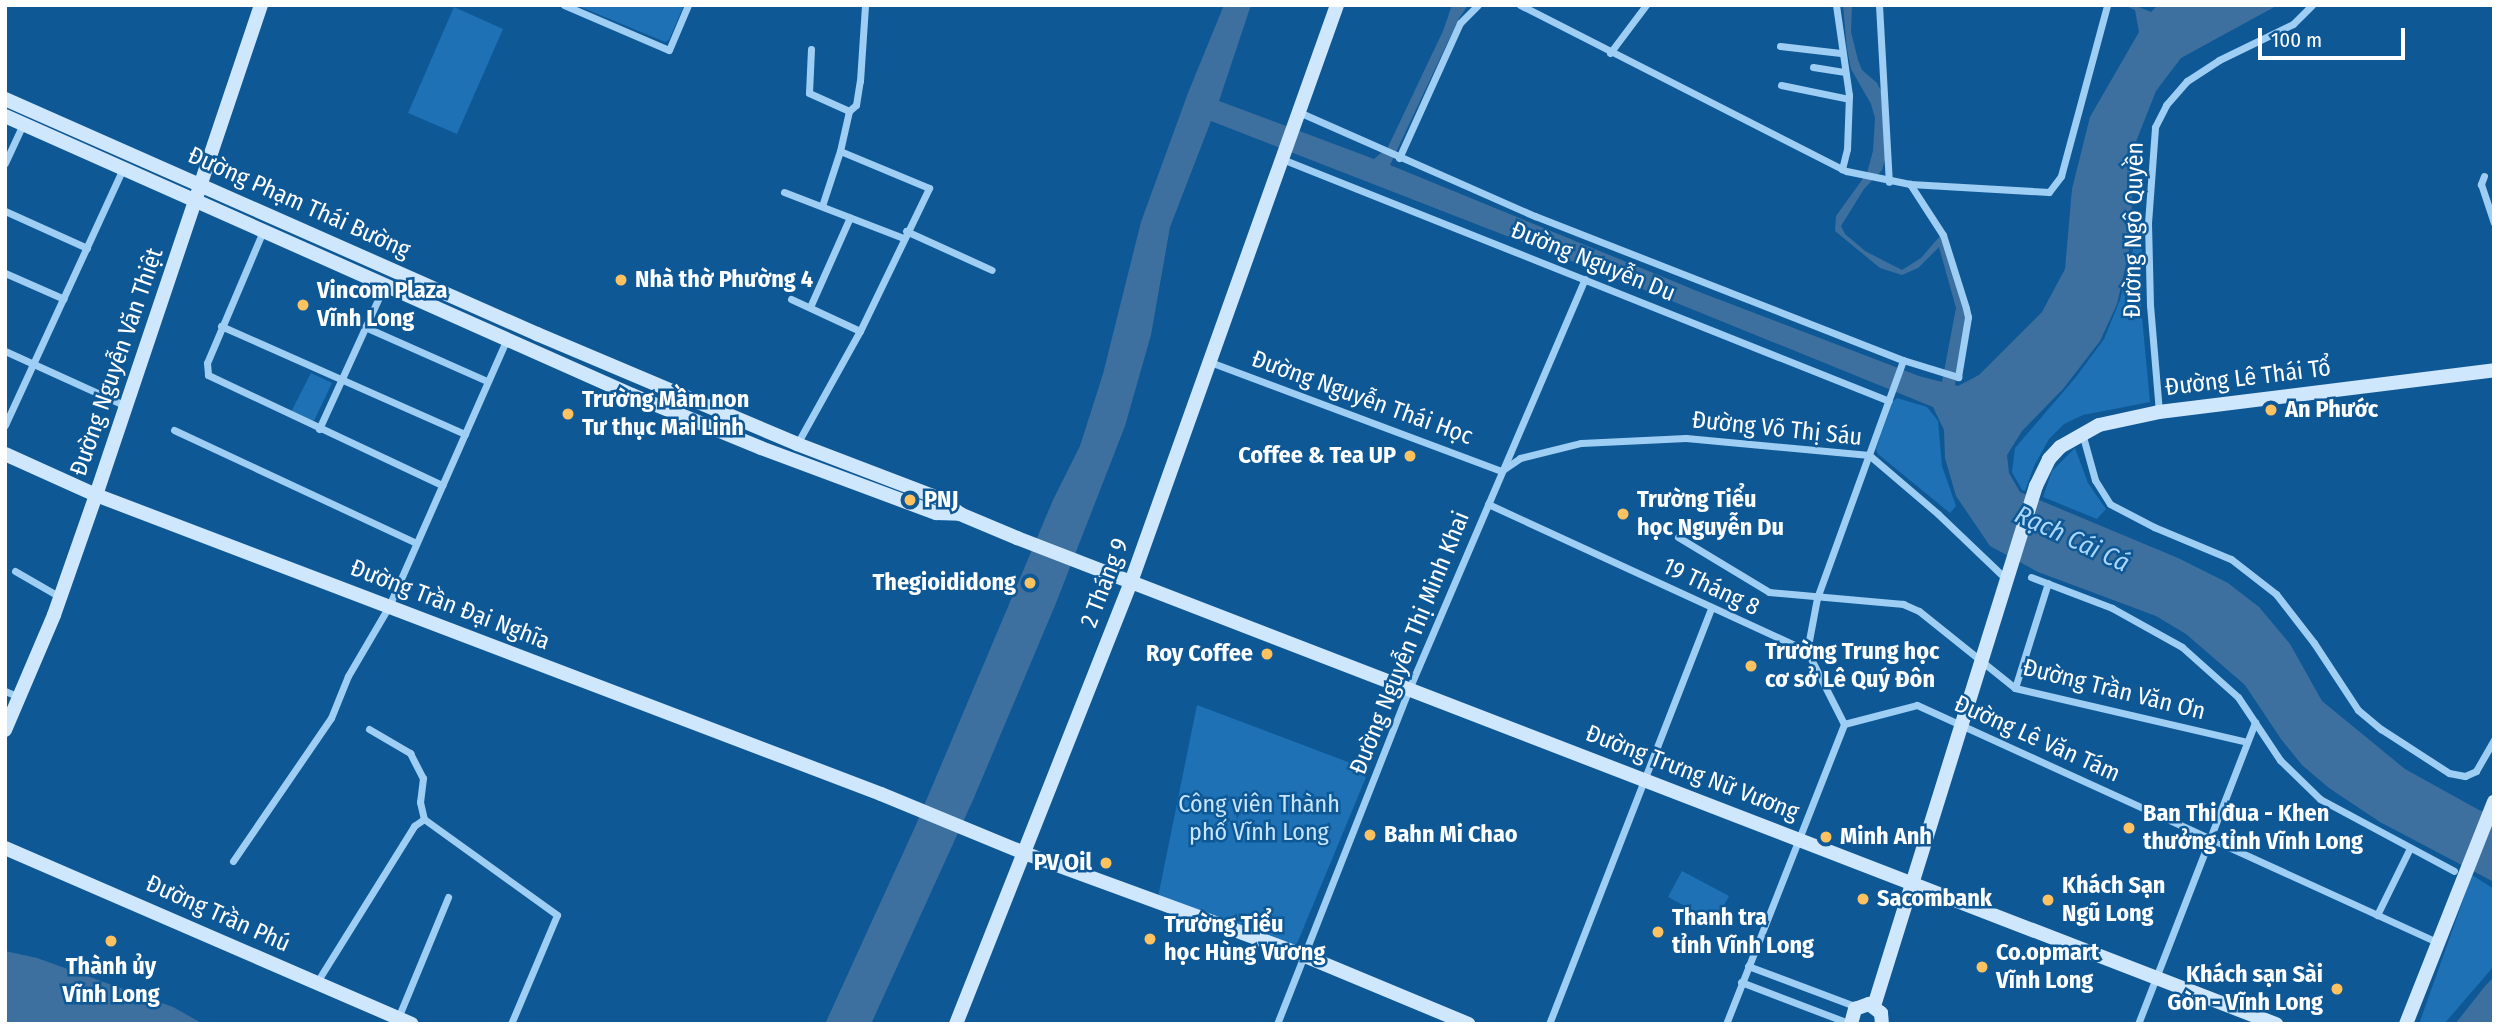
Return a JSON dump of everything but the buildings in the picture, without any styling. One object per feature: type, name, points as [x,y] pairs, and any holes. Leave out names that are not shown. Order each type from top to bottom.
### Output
[{"type":"main road","name":"Đường Nguyễn Văn Thiệt","points":[[5,730],[12,694],[60,597],[261,5]]},
{"type":"main road","name":"2 Tháng 9","points":[[956,1024],[1131,582],[1337,5]]},
{"type":"main road","name":"Đường Phạm Thái Bường","points":[[5,99],[464,302],[797,444],[941,499],[960,514],[1090,566]]},
{"type":"main road","points":[[23,124],[31,110]]},
{"type":"main road","name":"Đường Phạm Thái Bường","points":[[5,116],[632,395],[791,459],[936,513],[960,514]]},
{"type":"main road","points":[[458,316],[464,302]]},
{"type":"main road","name":"Đường Lê Thái Tổ","points":[[1874,1006],[2036,486],[2049,459],[2082,432],[2099,425],[2159,412],[2494,370]]},
{"type":"main road","points":[[791,459],[797,444]]},
{"type":"main road","name":"Đường Trần Đại Nghĩa","points":[[5,454],[96,495],[881,794],[1024,853],[1305,956],[1468,1024]]},
{"type":"main road","name":"Đường Trưng Nữ Vương","points":[[1090,566],[2276,1024]]},
{"type":"main road","points":[[2406,1024],[2440,944],[2494,802]]},
{"type":"main road","name":"Đường Trần Phú","points":[[5,848],[405,1021]]},
{"type":"main road","points":[[1851,1024],[1852,1013],[1857,1008],[1874,1006],[1881,1013],[1882,1024]]},
{"type":"street","points":[[565,5],[669,50],[688,5]]},
{"type":"street","points":[[822,206],[840,151],[849,111],[856,105],[865,5]]},
{"type":"street","points":[[1399,158],[1460,23],[1478,5]]},
{"type":"street","points":[[1520,5],[1842,169],[1887,182],[2049,192],[2061,176],[2105,6]]},
{"type":"street","points":[[1610,53],[1646,5]]},
{"type":"street","points":[[1836,5],[1840,54],[1849,99],[1847,149],[1842,169]]},
{"type":"street","points":[[1879,5],[1887,182]]},
{"type":"street","name":"Đường Ngô Quyền","points":[[2159,412],[2150,304],[2148,223],[2155,127],[2165,105],[2187,81],[2219,60],[2293,24],[2312,5]]},
{"type":"street","points":[[1780,46],[1840,54]]},
{"type":"street","points":[[811,49],[808,93],[815,99],[849,111]]},
{"type":"street","points":[[1813,67],[1844,72]]},
{"type":"street","points":[[1781,86],[1849,99]]},
{"type":"street","points":[[1299,117],[1535,216],[1901,363],[1958,377],[1968,317],[1966,307],[1943,235],[1910,184]]},
{"type":"street","points":[[5,163],[23,124]]},
{"type":"street","points":[[797,444],[860,331],[929,188],[840,151]]},
{"type":"street","name":"Đường Nguyễn Du","points":[[1283,157],[1889,399]]},
{"type":"street","points":[[5,425],[124,168]]},
{"type":"street","points":[[2484,176],[2481,184],[2494,223]]},
{"type":"street","points":[[784,192],[905,235],[992,270]]},
{"type":"street","points":[[2484,196],[2494,192]]},
{"type":"street","points":[[5,211],[87,248]]},
{"type":"street","points":[[810,307],[850,217]]},
{"type":"street","points":[[263,230],[206,365],[210,377],[442,485]]},
{"type":"street","points":[[5,273],[64,299]]},
{"type":"street","name":"Đường Nguyễn Thị Minh Khai","points":[[1278,1024],[1409,689],[1585,279]]},
{"type":"street","points":[[319,429],[385,284]]},
{"type":"street","points":[[791,299],[860,331]]},
{"type":"street","points":[[221,326],[465,434]]},
{"type":"street","points":[[365,327],[487,381]]},
{"type":"street","points":[[233,861],[331,718],[348,676],[388,606],[508,338]]},
{"type":"street","points":[[5,351],[126,406]]},
{"type":"street","name":"Đường Nguyễn Thái Học","points":[[1210,362],[1501,471]]},
{"type":"street","points":[[1726,1024],[1844,724],[1807,652],[1817,598],[1901,363]]},
{"type":"street","points":[[174,430],[416,543]]},
{"type":"street","points":[[2082,432],[2095,480],[2110,504],[2154,527],[2231,559],[2276,594],[2314,643],[2358,710],[2381,729],[2449,773],[2465,776],[2476,771],[2494,740]]},
{"type":"street","name":"Đường Võ Thị Sáu","points":[[1501,471],[1520,458],[1581,443],[1686,438],[1869,455],[1938,514],[2007,580]]},
{"type":"street","name":"19 Tháng 8","points":[[1488,505],[1807,652]]},
{"type":"street","name":"Đường Trần Văn Ơn","points":[[1678,537],[1769,592],[1903,604],[1919,611],[2015,688],[2247,742]]},
{"type":"street","points":[[15,571],[60,597]]},
{"type":"street","points":[[2031,577],[2112,608],[2182,647],[2226,684],[2280,760],[2320,799],[2454,871]]},
{"type":"street","points":[[2015,688],[2048,583]]},
{"type":"street","points":[[1549,1024],[1711,608]]},
{"type":"street","name":"Đường Lê Văn Tám","points":[[1844,724],[1917,705],[2440,944]]},
{"type":"street","points":[[2138,1024],[2255,722]]},
{"type":"street","points":[[369,729],[410,753],[423,778],[420,802],[424,819],[557,915],[511,1024]]},
{"type":"street","points":[[317,982],[414,826],[424,819]]},
{"type":"street","points":[[2377,915],[2410,848]]},
{"type":"street","points":[[405,1021],[448,897]]},
{"type":"street","points":[[1748,966],[1857,1008]]},
{"type":"street","points":[[1741,982],[1851,1024]]},
{"type":"green space","points":[[576,5],[684,5],[669,40],[665,42]]},
{"type":"green space","points":[[454,7],[503,29],[457,134],[408,113]]},
{"type":"green space","points":[[2133,249],[2142,249],[2141,306],[2150,402],[2083,415],[2064,424],[2049,439],[2034,466],[2025,491],[2022,490],[2012,472],[2015,448],[2076,377],[2104,339],[2120,300]]},
{"type":"green space","points":[[311,373],[332,383],[313,423],[291,412]]},
{"type":"green space","points":[[1897,398],[1927,407],[1938,421],[1942,466],[1956,506],[1950,513],[1878,454],[1876,449],[1892,402]]},
{"type":"green space","points":[[2075,448],[2088,483],[2106,509],[2097,519],[2043,497],[2052,471]]},
{"type":"green space","name":"Công viên Thành phố Vĩnh Long","points":[[1197,705],[1369,770],[1296,946],[1158,897]]},
{"type":"green space","points":[[1682,871],[1729,896],[1715,922],[1668,897]]},
{"type":"green space","points":[[2472,875],[2494,889],[2494,966],[2444,1024],[2419,1024]]},
{"type":"water","name":"Rạch Cái Cá","points":[[1224,5],[1251,5],[1219,101],[1374,159],[1388,147],[1443,31],[1452,5],[1468,5],[1458,20],[1390,165],[1702,293],[1919,376],[1942,382],[1956,308],[1939,247],[1918,268],[1902,275],[1880,268],[1835,231],[1836,216],[1867,173],[1873,151],[1875,118],[1871,104],[1851,69],[1847,49],[1843,5],[1852,5],[1851,32],[1858,60],[1862,70],[1877,83],[1881,91],[1886,156],[1882,170],[1864,189],[1841,226],[1845,234],[1865,251],[1902,270],[1921,258],[1940,236],[1966,313],[1955,385],[1958,386],[1979,375],[2042,312],[2065,269],[2072,189],[2090,117],[2139,32],[2135,10],[2124,5],[2134,5],[2151,12],[2158,5],[2278,5],[2181,58],[2156,91],[2133,149],[2131,242],[2117,304],[2100,341],[2063,389],[2022,431],[2007,455],[2009,473],[2020,492],[2178,558],[2228,583],[2259,607],[2290,644],[2322,701],[2405,769],[2479,810],[2494,815],[2494,882],[2380,822],[2329,788],[2302,765],[2245,685],[2186,634],[2156,616],[2038,572],[1990,546],[1956,496],[1945,458],[1944,430],[1933,407],[1625,282],[1211,121],[1170,227],[1151,335],[1125,426],[1056,603],[973,800],[871,1024],[825,1024],[915,827],[1053,500],[1080,446],[1103,374],[1141,222],[1188,93]]},
{"type":"water","points":[[5,951],[37,958],[173,1007],[203,1024],[5,1024]]},
{"type":"water","points":[[2494,977],[2494,1024],[2455,1024],[2486,985]]},
{"type":"place","name":"Nhà thờ Phường 4","points":[[621,280]]},
{"type":"place","name":"Vincom Plaza Vĩnh Long","points":[[303,305]]},
{"type":"place","name":"An Phước","points":[[2271,410]]},
{"type":"place","name":"Trường Mầm non Tư thục Mai Linh","points":[[568,414]]},
{"type":"place","name":"Coffee & Tea UP","points":[[1410,456]]},
{"type":"place","name":"PNJ","points":[[910,500]]},
{"type":"place","name":"Trường Tiểu học Nguyễn Du","points":[[1623,514]]},
{"type":"place","name":"Thegioididong","points":[[1030,583]]},
{"type":"place","name":"Roy Coffee","points":[[1267,654]]},
{"type":"place","name":"Trường Trung học cơ sở Lê Quý Đôn","points":[[1751,666]]},
{"type":"place","name":"Ban Thi đua - Khen thưởng tỉnh Vĩnh Long","points":[[2129,828]]},
{"type":"place","name":"Bahn Mi Chao","points":[[1370,835]]},
{"type":"place","name":"Minh Anh","points":[[1826,837]]},
{"type":"place","name":"PV Oil","points":[[1106,863]]},
{"type":"place","name":"Sacombank","points":[[1863,899]]},
{"type":"place","name":"Khách Sạn Ngũ Long","points":[[2048,900]]},
{"type":"place","name":"Thanh tra tỉnh Vĩnh Long","points":[[1658,932]]},
{"type":"place","name":"Trường Tiểu học Hùng Vương","points":[[1150,939]]},
{"type":"place","name":"Thành ủy Vĩnh Long","points":[[111,941]]},
{"type":"place","name":"Co.opmart Vĩnh Long","points":[[1982,967]]},
{"type":"place","name":"Khách sạn Sài Gòn - Vĩnh Long","points":[[2337,989]]}]
